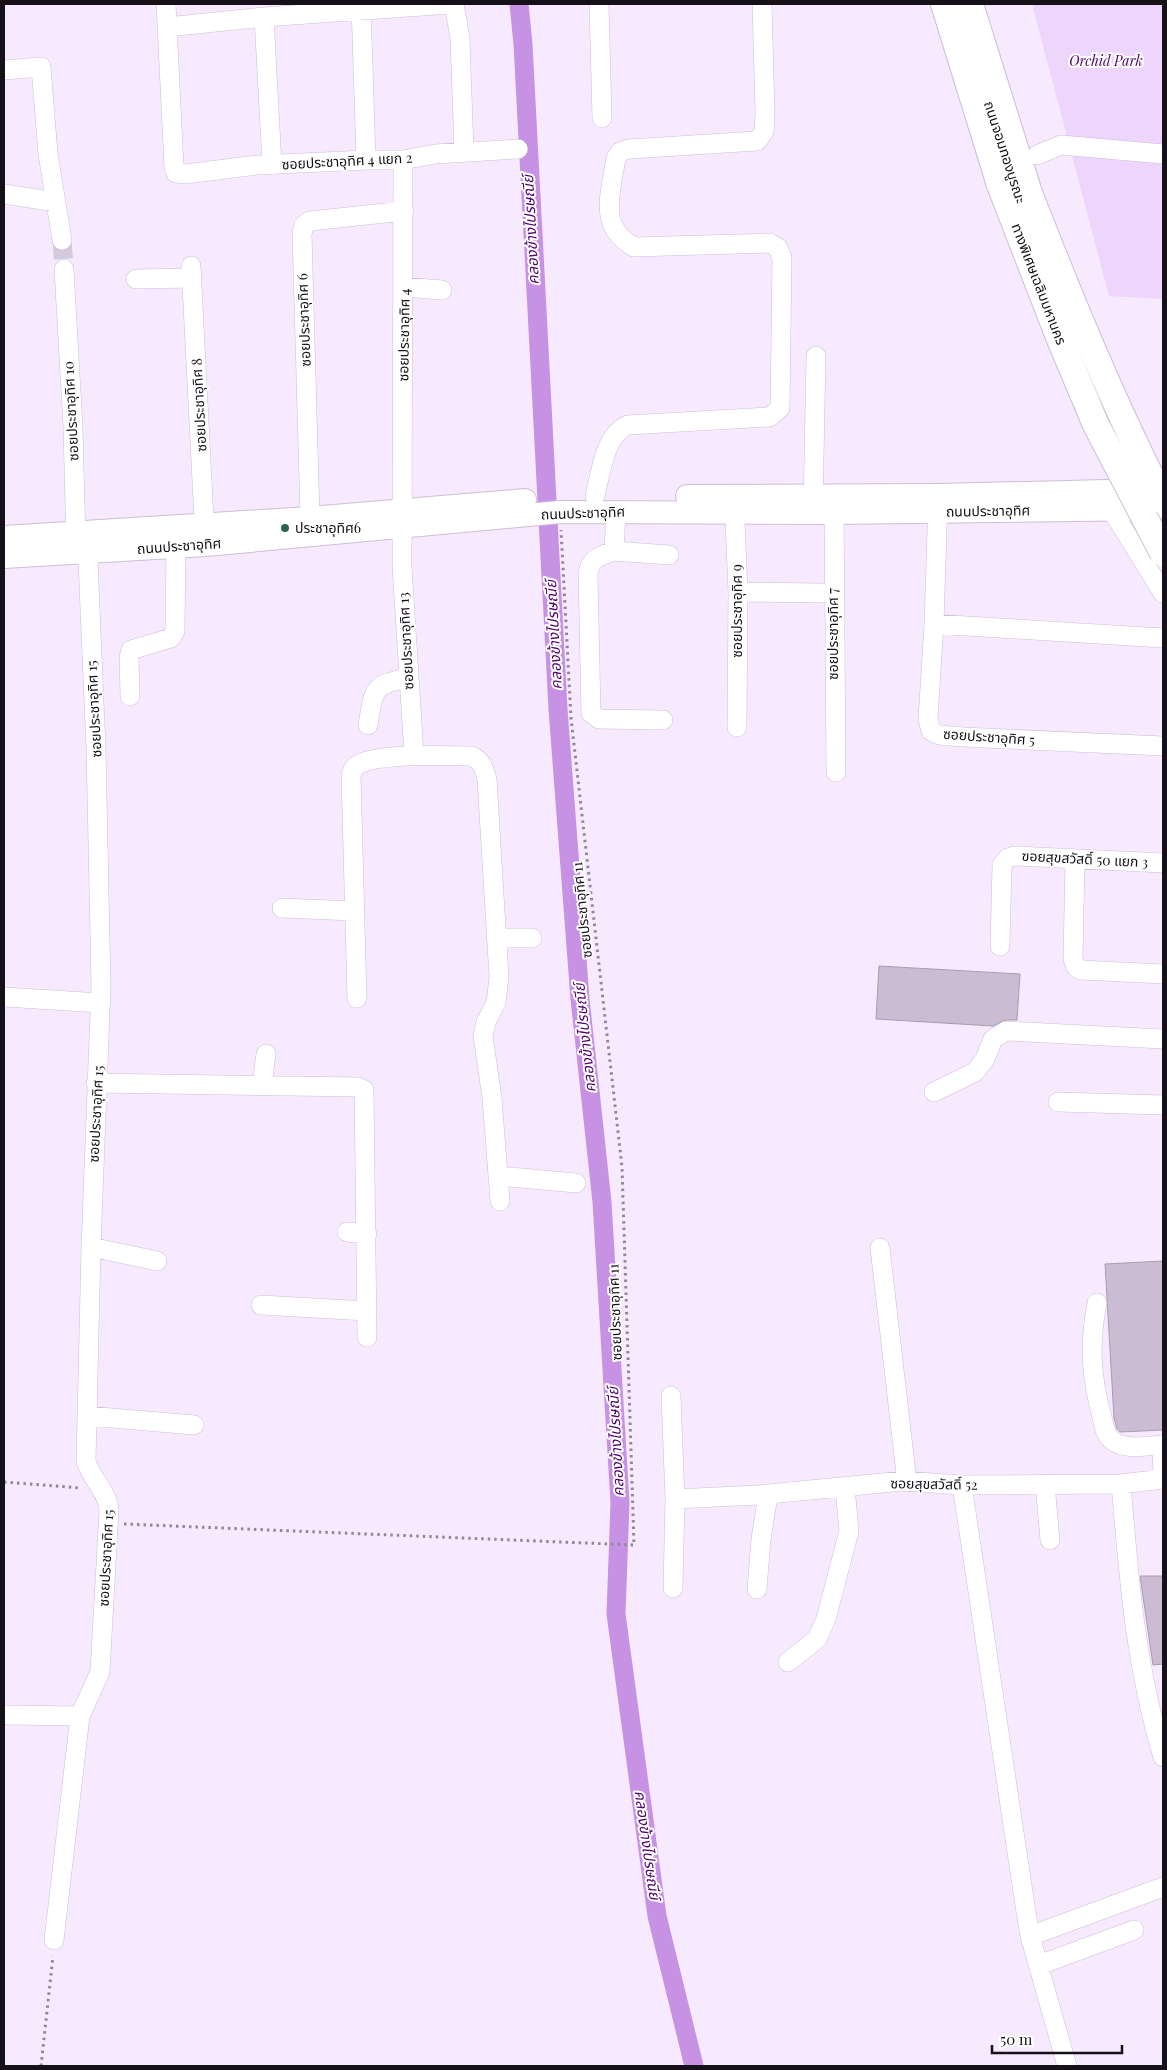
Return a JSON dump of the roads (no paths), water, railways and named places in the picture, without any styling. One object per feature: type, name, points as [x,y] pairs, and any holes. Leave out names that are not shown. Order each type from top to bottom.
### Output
[{"type":"highway","name":"ทางพิเศษเฉลิมมหานคร","points":[[944,4],[1000,185],[1059,336],[1104,440],[1163,553]]},
{"type":"highway","name":"ทางพิเศษเฉลิมมหานคร","points":[[970,4],[1036,211],[1083,330],[1157,494]]},
{"type":"main road","name":"ถนนประชาอุทิศ","points":[[938,504],[1157,494]]},
{"type":"main road","name":"ถนนประชาอุทิศ","points":[[559,505],[595,496],[734,504],[938,504],[1163,509]]},
{"type":"main road","name":"ถนนประชาอุทิศ","points":[[4,557],[81,542],[205,535],[536,506],[559,505],[616,511],[734,504]]},
{"type":"main road","name":"ถนนประชาอุทิศ","points":[[4,536],[81,542],[176,546],[205,535],[310,518],[402,519]]},
{"type":"street","points":[[166,4],[167,27],[361,8],[453,4],[460,38],[464,152]]},
{"type":"street","points":[[599,4],[602,118]]},
{"type":"street","points":[[595,496],[608,448],[619,429],[628,425],[770,417],[780,408],[782,258],[778,248],[770,243],[634,247],[622,240],[608,216],[616,158],[620,152],[629,149],[757,141],[764,132],[766,112],[762,4]]},
{"type":"street","name":"ถนนจอมทองบูรณะ","points":[[958,4],[1022,205],[1101,402],[1157,494]]},
{"type":"street","points":[[361,8],[366,160]]},
{"type":"street","points":[[264,17],[272,165]]},
{"type":"street","name":"ซอยประชาอุทิศ 4 แยก 2","points":[[167,27],[174,167],[176,173],[186,174],[272,165],[403,160],[435,154],[518,149]]},
{"type":"street","points":[[4,70],[41,67],[48,154],[62,240]]},
{"type":"street","points":[[1037,155],[1052,146],[1061,145],[1163,154]]},
{"type":"street","name":"ซอยประชาอุทิศ 4","points":[[402,519],[403,160]]},
{"type":"street","points":[[4,194],[56,202]]},
{"type":"street","name":"ซอยประชาอุทิศ 6","points":[[310,518],[302,234],[304,225],[310,221],[404,210]]},
{"type":"street","name":"ซอยประชาอุทิศ 10","points":[[64,269],[81,542]]},
{"type":"street","name":"ซอยประชาอุทิศ 8","points":[[136,279],[192,272],[205,535]]},
{"type":"street","points":[[404,287],[442,290]]},
{"type":"street","name":"ซอยประชาอุทิศ 7","points":[[816,356],[836,772]]},
{"type":"street","name":"ซอยประชาอุทิศ 9","points":[[734,504],[738,592],[737,727]]},
{"type":"street","name":"ซอยประชาอุทิศ 5","points":[[938,504],[934,624],[928,719],[931,731],[939,735],[963,737],[1163,746]]},
{"type":"street","points":[[1112,509],[1163,593]]},
{"type":"street","points":[[614,551],[616,511]]},
{"type":"street","name":"ซอยประชาอุทิศ 13","points":[[402,519],[408,678],[414,755]]},
{"type":"street","name":"ซอยประชาอุทิศ 15","points":[[54,1940],[80,1716],[100,1672],[108,1523],[108,1502],[92,1477],[86,1461],[96,1082],[101,1003],[96,748],[81,542]]},
{"type":"street","points":[[130,696],[129,657],[131,650],[171,638],[175,631],[176,546]]},
{"type":"street","points":[[663,720],[599,719],[591,713],[588,574],[589,565],[597,557],[614,551],[669,555]]},
{"type":"street","points":[[738,592],[822,593]]},
{"type":"street","points":[[934,624],[1163,638]]},
{"type":"street","points":[[368,725],[373,698],[378,687],[386,682],[408,678]]},
{"type":"street","points":[[357,998],[351,775],[355,766],[364,762],[414,755],[471,756],[478,759],[484,767],[487,780],[496,938],[498,993],[496,1003],[486,1022],[483,1036],[492,1098],[500,1201]]},
{"type":"street","name":"ฃอยสุขสวัสดิ์ 50 แยก 3","points":[[1000,946],[1002,865],[1008,858],[1014,856],[1163,863]]},
{"type":"street","points":[[1075,859],[1073,959],[1076,967],[1081,970],[1163,974]]},
{"type":"street","points":[[282,908],[354,911]]},
{"type":"street","points":[[496,938],[532,938]]},
{"type":"street","points":[[4,998],[101,1003]]},
{"type":"street","points":[[934,1092],[975,1072],[985,1059],[993,1039],[1006,1031],[1163,1040]]},
{"type":"street","points":[[262,1085],[266,1054]]},
{"type":"street","points":[[96,1082],[358,1087],[364,1090],[368,1337]]},
{"type":"street","points":[[1058,1102],[1163,1105]]},
{"type":"street","points":[[498,1176],[576,1183]]},
{"type":"street","points":[[347,1232],[366,1234]]},
{"type":"street","points":[[91,1247],[157,1261]]},
{"type":"street","points":[[880,1248],[907,1482]]},
{"type":"street","points":[[1097,1303],[1091,1349],[1093,1385],[1107,1435],[1122,1446],[1163,1445],[1163,1479]]},
{"type":"street","points":[[261,1305],[367,1310]]},
{"type":"street","points":[[671,1396],[674,1499],[673,1588]]},
{"type":"street","points":[[88,1416],[194,1425]]},
{"type":"street","name":"ซอยสุขสวัสดิ์ 52","points":[[674,1499],[768,1495],[907,1482],[962,1485],[1120,1484],[1163,1479]]},
{"type":"street","points":[[1045,1484],[1050,1540]]},
{"type":"street","points":[[1120,1484],[1137,1647],[1152,1718],[1163,1757]]},
{"type":"street","points":[[962,1485],[1030,1936],[1067,2066]]},
{"type":"street","points":[[788,1662],[817,1640],[826,1619],[849,1531],[845,1487]]},
{"type":"street","points":[[757,1589],[761,1539],[768,1495]]},
{"type":"street","points":[[6,1715],[80,1716]]},
{"type":"street","points":[[1030,1936],[1163,1887]]},
{"type":"street","points":[[1038,1965],[1134,1930]]},
{"type":"waterway","name":"คลองข้างไปรษณีย์","points":[[519,4],[523,44],[558,709],[580,999],[602,1202],[620,1503],[616,1614],[657,1916],[694,2066]]},
{"type":"tunnel","points":[[62,240],[64,269]]},
{"type":"place","name":"ประชาอุทิศ6","points":[[285,528]]},
{"type":"park label","name":"Orchid Park","points":[[1106,61]]}]
